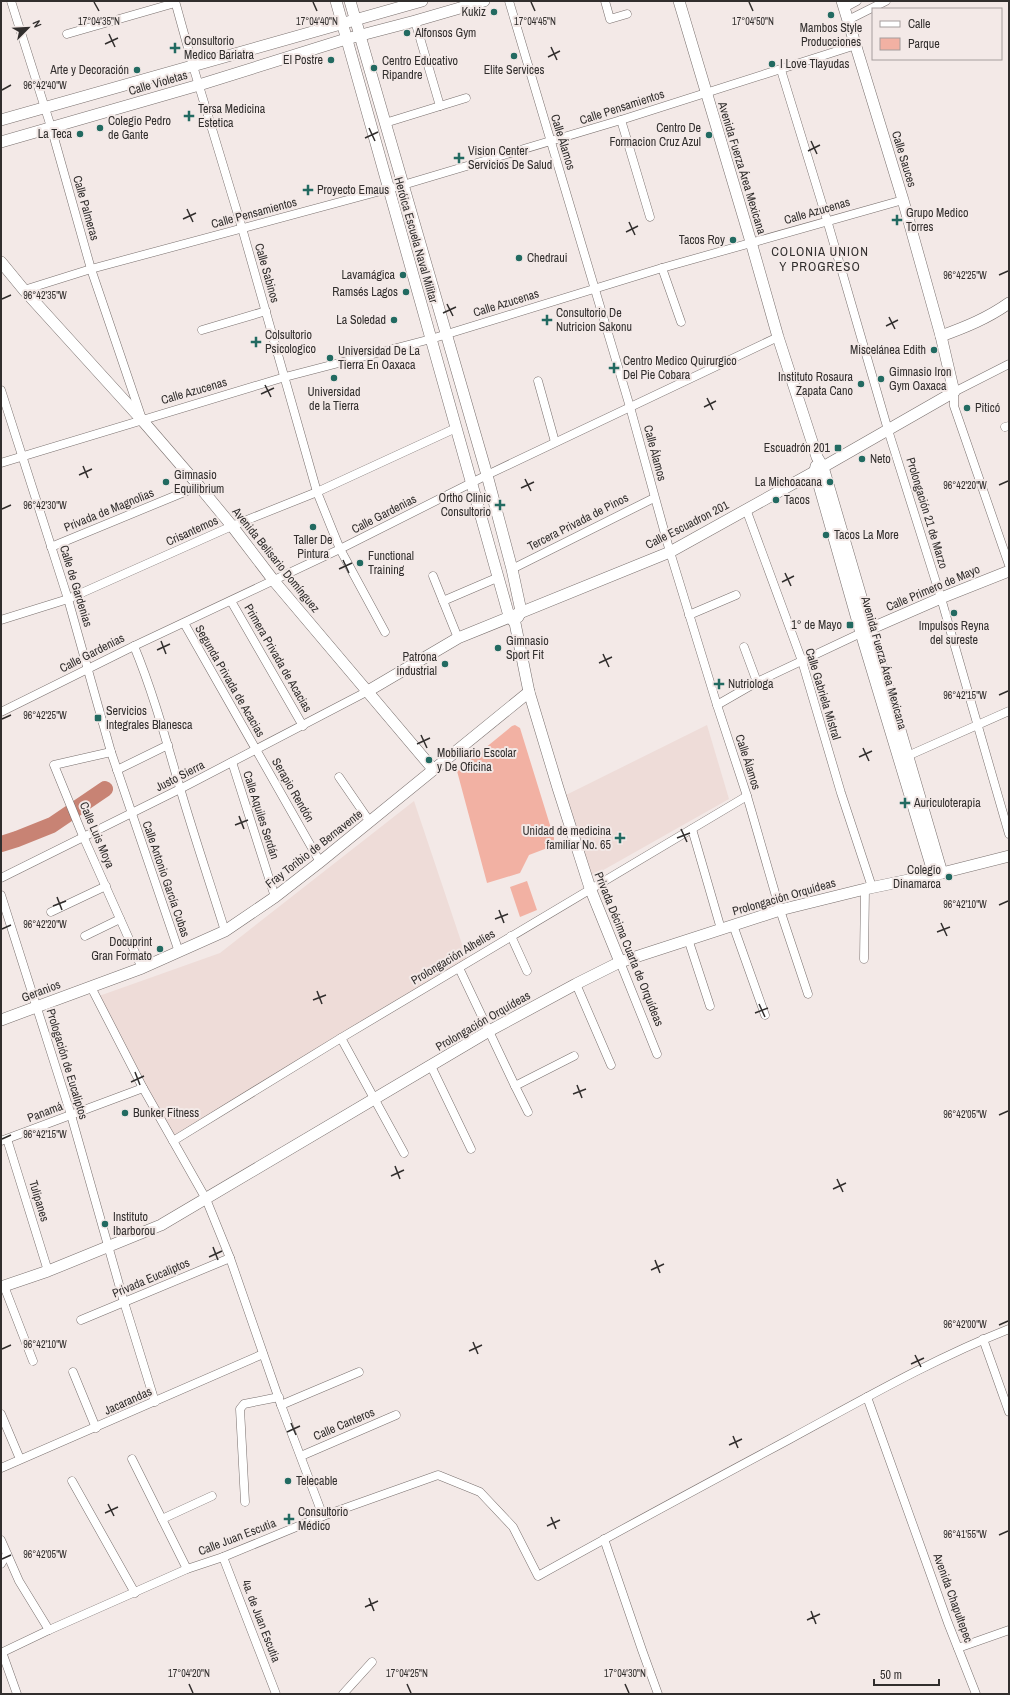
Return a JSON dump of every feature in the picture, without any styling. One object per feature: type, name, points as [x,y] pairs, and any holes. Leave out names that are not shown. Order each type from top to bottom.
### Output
[{"type":"street","name":"Calle Palmeras","points":[[11,1],[51,127],[91,269],[142,420]]},
{"type":"street","name":"Heróica Escuela Naval Militar","points":[[336,1],[456,428],[512,619],[529,692]]},
{"type":"street","name":"Heróica Escuela Naval Militar","points":[[350,1],[486,475],[512,569],[521,611]]},
{"type":"street","name":"Calle Violetas","points":[[1,120],[342,25],[422,1]]},
{"type":"street","name":"Calle Violetas","points":[[1,142],[346,39],[415,22],[484,1]]},
{"type":"street","name":"Calle Álamos","points":[[509,1],[550,142],[595,287],[630,407],[654,498],[716,705],[747,796],[780,910],[808,994]]},
{"type":"street","points":[[605,1],[610,19],[626,14]]},
{"type":"street","name":"Avenida Fuerza Área Mexicana","points":[[679,1],[778,337],[817,457],[819,469],[866,631],[938,874]]},
{"type":"street","points":[[843,4],[857,1]]},
{"type":"street","points":[[848,20],[886,1]]},
{"type":"street","points":[[67,34],[175,2]]},
{"type":"street","name":"Calle Sabinos","points":[[175,2],[192,66],[199,84],[242,228],[317,492],[340,550],[385,632]]},
{"type":"street","name":"Calle Sauces","points":[[843,4],[903,200],[942,336],[954,392],[954,406],[1009,565]]},
{"type":"street","points":[[415,22],[440,106]]},
{"type":"street","name":"Calle Pensamientos","points":[[24,290],[91,269],[389,190],[621,120],[856,45]]},
{"type":"street","name":"Prolongación 21 de Marzo","points":[[781,70],[827,220],[888,430],[941,598],[1009,834]]},
{"type":"street","points":[[384,123],[466,98]]},
{"type":"street","points":[[621,120],[650,217]]},
{"type":"street","name":"Calle Azucenas","points":[[1,463],[285,377],[431,339],[595,287],[827,220],[903,200]]},
{"type":"street","name":"Avenida Belisario Domínguez","points":[[1,262],[24,290],[142,420],[199,486],[274,581],[433,769]]},
{"type":"street","points":[[662,268],[681,322]]},
{"type":"street","points":[[942,336],[971,326],[1009,302]]},
{"type":"street","points":[[202,330],[266,311]]},
{"type":"street","name":"Calle Gardenias","points":[[1,712],[134,646],[340,550],[486,475],[778,337]]},
{"type":"street","name":"Calle Escuadron 201","points":[[521,611],[670,552],[954,392],[1009,364]]},
{"type":"street","points":[[538,381],[555,442]]},
{"type":"street","name":"Calle de Gardenias","points":[[1,390],[68,599],[111,752],[131,814]]},
{"type":"street","name":"Crisantemos","points":[[1,620],[68,599],[232,526],[317,492],[456,428]]},
{"type":"street","name":"Privada de Magnolias","points":[[51,547],[199,486]]},
{"type":"street","name":"Tercera Privada de Pinos","points":[[512,569],[654,498]]},
{"type":"street","name":"Calle Gabriela Mistral","points":[[746,509],[802,661],[868,888],[864,959]]},
{"type":"street","name":"Calle Primero de Mayo","points":[[716,705],[757,682],[866,631],[941,598],[1009,571]]},
{"type":"street","points":[[433,576],[458,638]]},
{"type":"street","points":[[443,601],[499,577]]},
{"type":"street","points":[[689,615],[736,595]]},
{"type":"street","name":"Primera Privada de Acacias","points":[[231,601],[303,726]]},
{"type":"street","points":[[368,692],[458,638],[512,619],[521,611]]},
{"type":"street","name":"Segunda Privada de Acacias","points":[[184,623],[256,750]]},
{"type":"street","points":[[134,646],[148,678],[180,789],[225,931]]},
{"type":"street","points":[[744,646],[757,682]]},
{"type":"street","name":"Justo Sierra","points":[[1,878],[83,836],[131,814],[368,692]]},
{"type":"street","name":"Fray Toribio de Bernavente","points":[[91,987],[142,968],[225,931],[275,897],[320,862],[529,692]]},
{"type":"street","name":"Privada Décima Cuarta de Orquídeas","points":[[529,692],[590,888],[657,1054]]},
{"type":"street","points":[[903,758],[1009,711]]},
{"type":"street","points":[[117,770],[168,745]]},
{"type":"street","name":"Serapio Rendón","points":[[256,750],[320,862]]},
{"type":"street","name":"Calle Luis Moya","points":[[111,752],[54,765],[83,836],[142,968]]},
{"type":"street","name":"Calle Aquiles Serdán","points":[[232,762],[275,897]]},
{"type":"street","points":[[339,777],[370,822]]},
{"type":"street","name":"Prolongación Alhelíes","points":[[173,1141],[590,888],[747,796]]},
{"type":"street","name":"Calle Antonio García Cubas","points":[[131,814],[179,952]]},
{"type":"street","points":[[692,829],[721,928]]},
{"type":"street","name":"Prolongación Orquídeas","points":[[2,1287],[48,1271],[161,1225],[489,1031],[620,962],[780,910],[868,888],[938,874],[1009,856]]},
{"type":"street","points":[[51,912],[106,886]]},
{"type":"street","name":"Prologación de Eucaliptos","points":[[1,895],[71,1115],[124,1302],[155,1402]]},
{"type":"street","points":[[85,936],[120,919]]},
{"type":"street","points":[[733,925],[765,1015]]},
{"type":"street","points":[[511,936],[527,971]]},
{"type":"street","points":[[688,939],[710,1006]]},
{"type":"street","points":[[459,968],[528,1112]]},
{"type":"street","points":[[576,984],[611,1065]]},
{"type":"street","points":[[91,987],[143,1088],[206,1199],[230,1258],[263,1354],[323,1516]]},
{"type":"street","name":"Geranios","points":[[1,1020],[91,987]]},
{"type":"street","points":[[341,1038],[404,1153]]},
{"type":"street","points":[[515,1086],[574,1056]]},
{"type":"street","points":[[431,1066],[471,1149]]},
{"type":"street","name":"Panamá","points":[[4,1140],[143,1088]]},
{"type":"street","name":"Tulipanes","points":[[4,1140],[48,1271]]},
{"type":"street","name":"Privada Eucaliptos","points":[[81,1320],[230,1258]]},
{"type":"street","points":[[2,1287],[33,1361]]},
{"type":"street","points":[[658,1694],[604,1539],[914,1372],[983,1339],[1009,1329]]},
{"type":"street","points":[[983,1339],[1009,1412]]},
{"type":"street","name":"Jacarandas","points":[[1,1468],[96,1428],[263,1354]]},
{"type":"street","points":[[73,1372],[96,1428]]},
{"type":"street","points":[[245,1502],[240,1409],[244,1404],[280,1401],[359,1372]]},
{"type":"street","name":"Avenida Chapultepec","points":[[867,1397],[976,1694]]},
{"type":"street","points":[[1,1414],[20,1460]]},
{"type":"street","name":"Calle Canteros","points":[[301,1456],[396,1415]]},
{"type":"street","points":[[132,1459],[187,1569]]},
{"type":"street","name":"Calle Juan Escutia","points":[[2,1652],[187,1569],[223,1557],[323,1516],[438,1475],[480,1492],[513,1527],[538,1576],[604,1539]]},
{"type":"street","points":[[72,1481],[135,1593]]},
{"type":"street","points":[[162,1519],[212,1496]]},
{"type":"street","points":[[1,1540],[19,1581],[49,1630]]},
{"type":"street","points":[[1,1564],[7,1554]]},
{"type":"street","name":"4a. de Juan Escutia","points":[[223,1557],[276,1694]]},
{"type":"street","points":[[958,1648],[1009,1630]]},
{"type":"street","points":[[2,1652],[17,1694]]},
{"type":"street","points":[[343,1694],[372,1662]]},
{"type":"shaded area","name":"Unidad de medicina familiar No. 65","points":[[707,725],[729,799],[591,877],[566,795]]},
{"type":"shaded area","points":[[414,801],[467,959],[174,1139],[99,996],[220,953]]},
{"type":"green space","points":[[515,725],[520,728],[554,838],[554,844],[529,855],[520,873],[487,883],[457,771]]},
{"type":"green space","points":[[527,881],[537,910],[520,917],[510,887]]},
{"type":"waterway","points":[[1,844],[52,825],[105,789]]},
{"type":"place","name":"Kukiz","points":[[494,12]]},
{"type":"place","name":"Mambos Style Producciones","points":[[831,15]]},
{"type":"place","name":"Alfonsos Gym","points":[[407,33]]},
{"type":"place","name":"Consultorio Medico Bariatra","points":[[175,48]]},
{"type":"place","name":"Elite Services","points":[[514,56]]},
{"type":"place","name":"El Postre","points":[[331,60]]},
{"type":"place","name":"I Love Tlayudas","points":[[772,64]]},
{"type":"place","name":"Centro Educativo Ripandre","points":[[374,68]]},
{"type":"place","name":"Arte y Decoración","points":[[137,70]]},
{"type":"place","name":"Tersa Medicina Estetica","points":[[189,116]]},
{"type":"place","name":"Colegio Pedro de Gante","points":[[100,128]]},
{"type":"place","name":"La Teca","points":[[80,134]]},
{"type":"place","name":"Centro De Formacion Cruz Azul","points":[[709,135]]},
{"type":"place","name":"Vision Center Servicios De Salud","points":[[459,158]]},
{"type":"place","name":"Proyecto Emaus","points":[[308,190]]},
{"type":"place","name":"Grupo Medico Torres","points":[[897,220]]},
{"type":"place","name":"Tacos Roy","points":[[733,240]]},
{"type":"place","name":"Chedraui","points":[[519,258]]},
{"type":"place","name":"Lavamágica","points":[[403,275]]},
{"type":"place","name":"Ramsés Lagos","points":[[406,292]]},
{"type":"place","name":"La Soledad","points":[[394,320]]},
{"type":"place","name":"Consultorio De Nutricion Sakonu","points":[[547,320]]},
{"type":"place","name":"Colsultorio Psicologico","points":[[256,342]]},
{"type":"place","name":"Miscelánea Edith","points":[[934,350]]},
{"type":"place","name":"Universidad De La Tierra En Oaxaca","points":[[330,358]]},
{"type":"place","name":"Centro Medico Quirurgico Del Pie Cobara","points":[[614,368]]},
{"type":"place","name":"Universidad de la Tierra","points":[[334,378]]},
{"type":"place","name":"Gimnasio Iron Gym Oaxaca","points":[[881,379]]},
{"type":"place","name":"Instituto Rosaura Zapata Cano","points":[[861,384]]},
{"type":"place","name":"Piticó","points":[[967,408]]},
{"type":"place","name":"Escuadrón 201","points":[[838,448]]},
{"type":"place","name":"Neto","points":[[862,459]]},
{"type":"place","name":"Gimnasio Equilibrium","points":[[166,482]]},
{"type":"place","name":"La Michoacana","points":[[830,482]]},
{"type":"place","name":"Tacos","points":[[776,500]]},
{"type":"place","name":"Ortho Clinic Consultorio","points":[[500,505]]},
{"type":"place","name":"Taller De Pintura","points":[[313,527]]},
{"type":"place","name":"Tacos La More","points":[[826,535]]},
{"type":"place","name":"Functional Training","points":[[360,563]]},
{"type":"place","name":"Impulsos Reyna del sureste","points":[[954,613]]},
{"type":"place","name":"1° de Mayo","points":[[850,625]]},
{"type":"place","name":"Gimnasio Sport Fit","points":[[498,648]]},
{"type":"place","name":"Patrona industrial","points":[[445,664]]},
{"type":"place","name":"Nutriologa","points":[[719,684]]},
{"type":"place","name":"Servicios Integrales Blanesca","points":[[98,718]]},
{"type":"place","name":"Mobiliario Escolar y De Oficina","points":[[429,760]]},
{"type":"place","name":"Auriculoterapia","points":[[905,803]]},
{"type":"place","name":"Unidad de medicina familiar No. 65","points":[[620,838]]},
{"type":"place","name":"Colegio Dinamarca","points":[[949,877]]},
{"type":"place","name":"Docuprint Gran Formato","points":[[160,949]]},
{"type":"place","name":"Bunker Fitness","points":[[125,1113]]},
{"type":"place","name":"Instituto Ibarborou","points":[[105,1224]]},
{"type":"place","name":"Telecable","points":[[288,1481]]},
{"type":"place","name":"Consultorio Médico","points":[[289,1519]]},
{"type":"district","name":"COLONIA UNION Y PROGRESO","points":[[820,258]]}]
